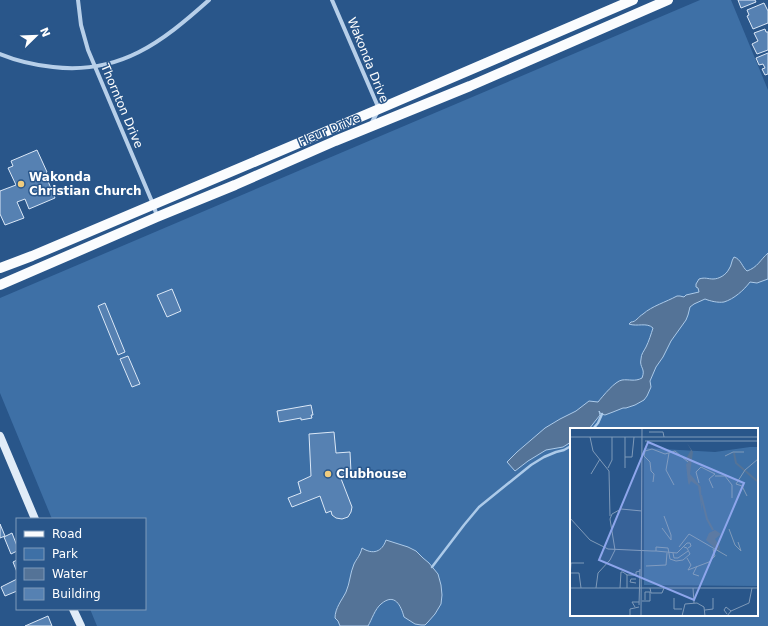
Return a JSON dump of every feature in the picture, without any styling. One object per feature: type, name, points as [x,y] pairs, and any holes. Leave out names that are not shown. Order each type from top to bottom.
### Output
[{"type":"main road","name":"Fleur Drive","points":[[0,268],[379,109],[633,0]]},
{"type":"main road","name":"Fleur Drive","points":[[0,285],[370,126],[470,86],[668,0]]},
{"type":"street","name":"Thornton Drive","points":[[78,0],[81,26],[88,50],[153,204],[157,217]]},
{"type":"street","points":[[0,54],[22,62],[62,68],[80,69],[109,64],[130,56],[170,34],[209,0]]},
{"type":"street","name":"Wakonda Drive","points":[[332,0],[379,109],[370,126]]},
{"type":"street","points":[[0,436],[35,518]]},
{"type":"street","points":[[73,610],[80,626]]},
{"type":"green space","points":[[700,0],[731,0],[768,90],[768,626],[97,626],[90,610],[146,610],[146,518],[52,518],[0,393],[0,298]]},
{"type":"water","points":[[768,253],[768,279],[757,283],[750,282],[738,294],[724,302],[714,302],[705,299],[690,307],[686,320],[671,341],[656,367],[650,381],[651,387],[644,400],[635,405],[605,415],[601,414],[599,411],[600,415],[590,428],[570,428],[570,443],[563,447],[546,450],[515,471],[507,462],[545,428],[576,411],[589,401],[598,402],[609,389],[619,381],[637,380],[642,378],[643,372],[641,357],[653,328],[648,325],[629,324],[631,322],[651,309],[677,296],[684,297],[686,295],[699,292],[696,284],[699,279],[715,279],[722,276],[730,268],[734,257],[738,259],[747,271],[756,265]]},
{"type":"water","points":[[386,540],[416,551],[429,563],[438,574],[442,595],[441,604],[435,614],[425,625],[415,624],[404,617],[397,602],[390,599],[379,606],[368,626],[340,626],[335,618],[336,611],[346,592],[354,564],[362,548],[373,552],[380,550]]},
{"type":"building","points":[[738,0],[755,0],[756,2],[741,8]]},
{"type":"building","points":[[764,3],[768,11],[768,23],[753,29],[747,16],[749,15],[747,10]]},
{"type":"building","points":[[765,29],[766,32],[768,32],[768,50],[757,54],[752,44],[758,41],[754,33]]},
{"type":"building","points":[[768,53],[768,74],[765,75],[762,69],[765,68],[763,64],[759,65],[756,58]]},
{"type":"building","points":[[37,150],[47,172],[45,174],[55,198],[29,209],[25,199],[17,202],[24,218],[5,225],[0,214],[0,191],[16,185],[8,168],[13,166],[11,161]]},
{"type":"building","points":[[172,289],[181,311],[167,317],[157,295]]},
{"type":"building","points":[[105,303],[125,352],[118,355],[98,306]]},
{"type":"building","points":[[128,356],[140,384],[132,387],[120,359]]},
{"type":"building","points":[[311,405],[313,415],[311,415],[312,418],[301,420],[301,418],[279,422],[277,411]]},
{"type":"building","name":"Clubhouse","points":[[334,432],[336,453],[350,452],[351,472],[340,476],[352,507],[348,517],[342,519],[336,518],[332,515],[331,511],[326,513],[320,496],[292,507],[288,498],[301,493],[298,482],[311,476],[309,434]]},
{"type":"building","points":[[0,524],[5,536],[0,538]]},
{"type":"building","points":[[12,533],[16,543],[16,552],[11,554],[4,537]]},
{"type":"building","points":[[16,560],[16,570],[13,562]]},
{"type":"building","points":[[16,580],[16,591],[5,596],[1,587]]},
{"type":"building","points":[[48,616],[52,626],[25,626]]},
{"type":"waterway","points":[[594,428],[602,414]]},
{"type":"waterway","points":[[432,567],[479,507],[531,465],[544,457],[570,447]]},
{"type":"place","name":"Wakonda Christian Church","points":[[21,184]]},
{"type":"place","name":"Clubhouse","points":[[328,474]]}]
